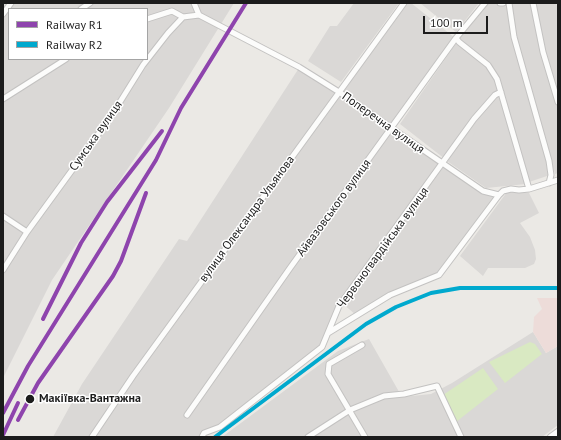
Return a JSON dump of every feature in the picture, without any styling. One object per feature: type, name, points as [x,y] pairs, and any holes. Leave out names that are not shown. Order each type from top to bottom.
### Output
[{"type":"street","points":[[3,14],[11,3]]},
{"type":"street","points":[[148,19],[172,11],[183,17],[199,15],[194,3]]},
{"type":"street","name":"вулиця Олександра Ульянова","points":[[92,437],[133,376],[404,3]]},
{"type":"street","name":"Айвазовського вулиця","points":[[187,415],[290,268],[456,38],[485,3]]},
{"type":"street","points":[[509,3],[514,37],[549,162],[551,175],[549,183]]},
{"type":"street","points":[[534,3],[543,52],[558,102]]},
{"type":"street","name":"Поперечна вулиця","points":[[199,15],[299,67],[339,92],[443,165],[483,191],[498,195]]},
{"type":"street","name":"Сумська вулиця","points":[[148,59],[183,17]]},
{"type":"street","points":[[456,38],[488,65],[497,79],[529,189]]},
{"type":"street","points":[[3,99],[64,60]]},
{"type":"street","name":"Сумська вулиця","points":[[3,270],[27,232],[110,118],[147,60]]},
{"type":"street","name":"Червоногвардійська вулиця","points":[[202,437],[204,433],[220,427],[322,347],[339,306],[443,165],[474,119],[495,94],[501,92]]},
{"type":"street","points":[[328,333],[390,295],[439,275],[503,190],[529,189],[558,180]]},
{"type":"street","points":[[3,216],[27,232]]},
{"type":"street","points":[[362,345],[330,364],[328,374],[365,437]]},
{"type":"street","points":[[308,437],[349,410],[384,396],[404,394],[437,386],[461,437]]},
{"type":"street","points":[[551,437],[558,432]]},
{"type":"shaded area","points":[[3,3],[234,3],[169,108],[52,280],[3,378]]},
{"type":"shaded area","points":[[354,3],[399,3],[341,82],[308,61],[330,26],[337,26]]},
{"type":"shaded area","points":[[405,3],[411,3],[455,38],[391,128],[442,165],[338,306],[321,347],[220,426],[202,437],[53,437],[82,384],[179,239],[187,241],[299,68],[339,93]]},
{"type":"shaded area","points":[[420,3],[479,3],[456,32]]},
{"type":"shaded area","points":[[488,3],[496,3],[499,5],[507,4],[512,37],[550,175],[529,182],[498,77],[458,38]]},
{"type":"shaded area","points":[[556,3],[558,9],[558,173],[555,174],[516,36],[511,4]]},
{"type":"shaded area","points":[[457,42],[487,65],[496,80],[500,91],[494,94],[445,159],[400,124]]},
{"type":"shaded area","points":[[501,93],[526,184],[486,188],[447,161],[475,119]]},
{"type":"shaded area","points":[[443,166],[482,192],[497,195],[439,275],[390,294],[356,315],[342,303]]},
{"type":"shaded area","points":[[507,192],[529,193],[539,213],[520,223],[530,237],[535,250],[536,259],[534,264],[525,268],[488,268],[483,276],[460,256]]},
{"type":"shaded area","points":[[537,298],[558,298],[558,346],[546,353],[533,332],[534,317],[542,309]]},
{"type":"shaded area","points":[[533,332],[546,353],[558,346],[558,425],[542,437],[222,437],[338,351],[369,339],[402,397],[431,394],[452,383]]},
{"type":"green space","points":[[530,342],[535,344],[542,354],[505,383],[489,362]]},
{"type":"green space","points":[[483,368],[498,389],[456,422],[443,395]]},
{"type":"rail line","name":"R1","points":[[3,413],[28,366],[156,160],[181,108],[246,3]]},
{"type":"rail line","name":"R1","points":[[43,319],[81,243],[107,202],[162,131]]},
{"type":"rail line","name":"R1","points":[[18,420],[38,383],[113,276],[121,261],[146,193]]},
{"type":"rail line","name":"R2","points":[[215,437],[366,324],[396,307],[431,293],[460,288],[558,288]]},
{"type":"rail line","name":"R1","points":[[3,435],[18,403]]},
{"type":"place","name":"Макіївка-Вантажна","points":[[30,399]]}]
